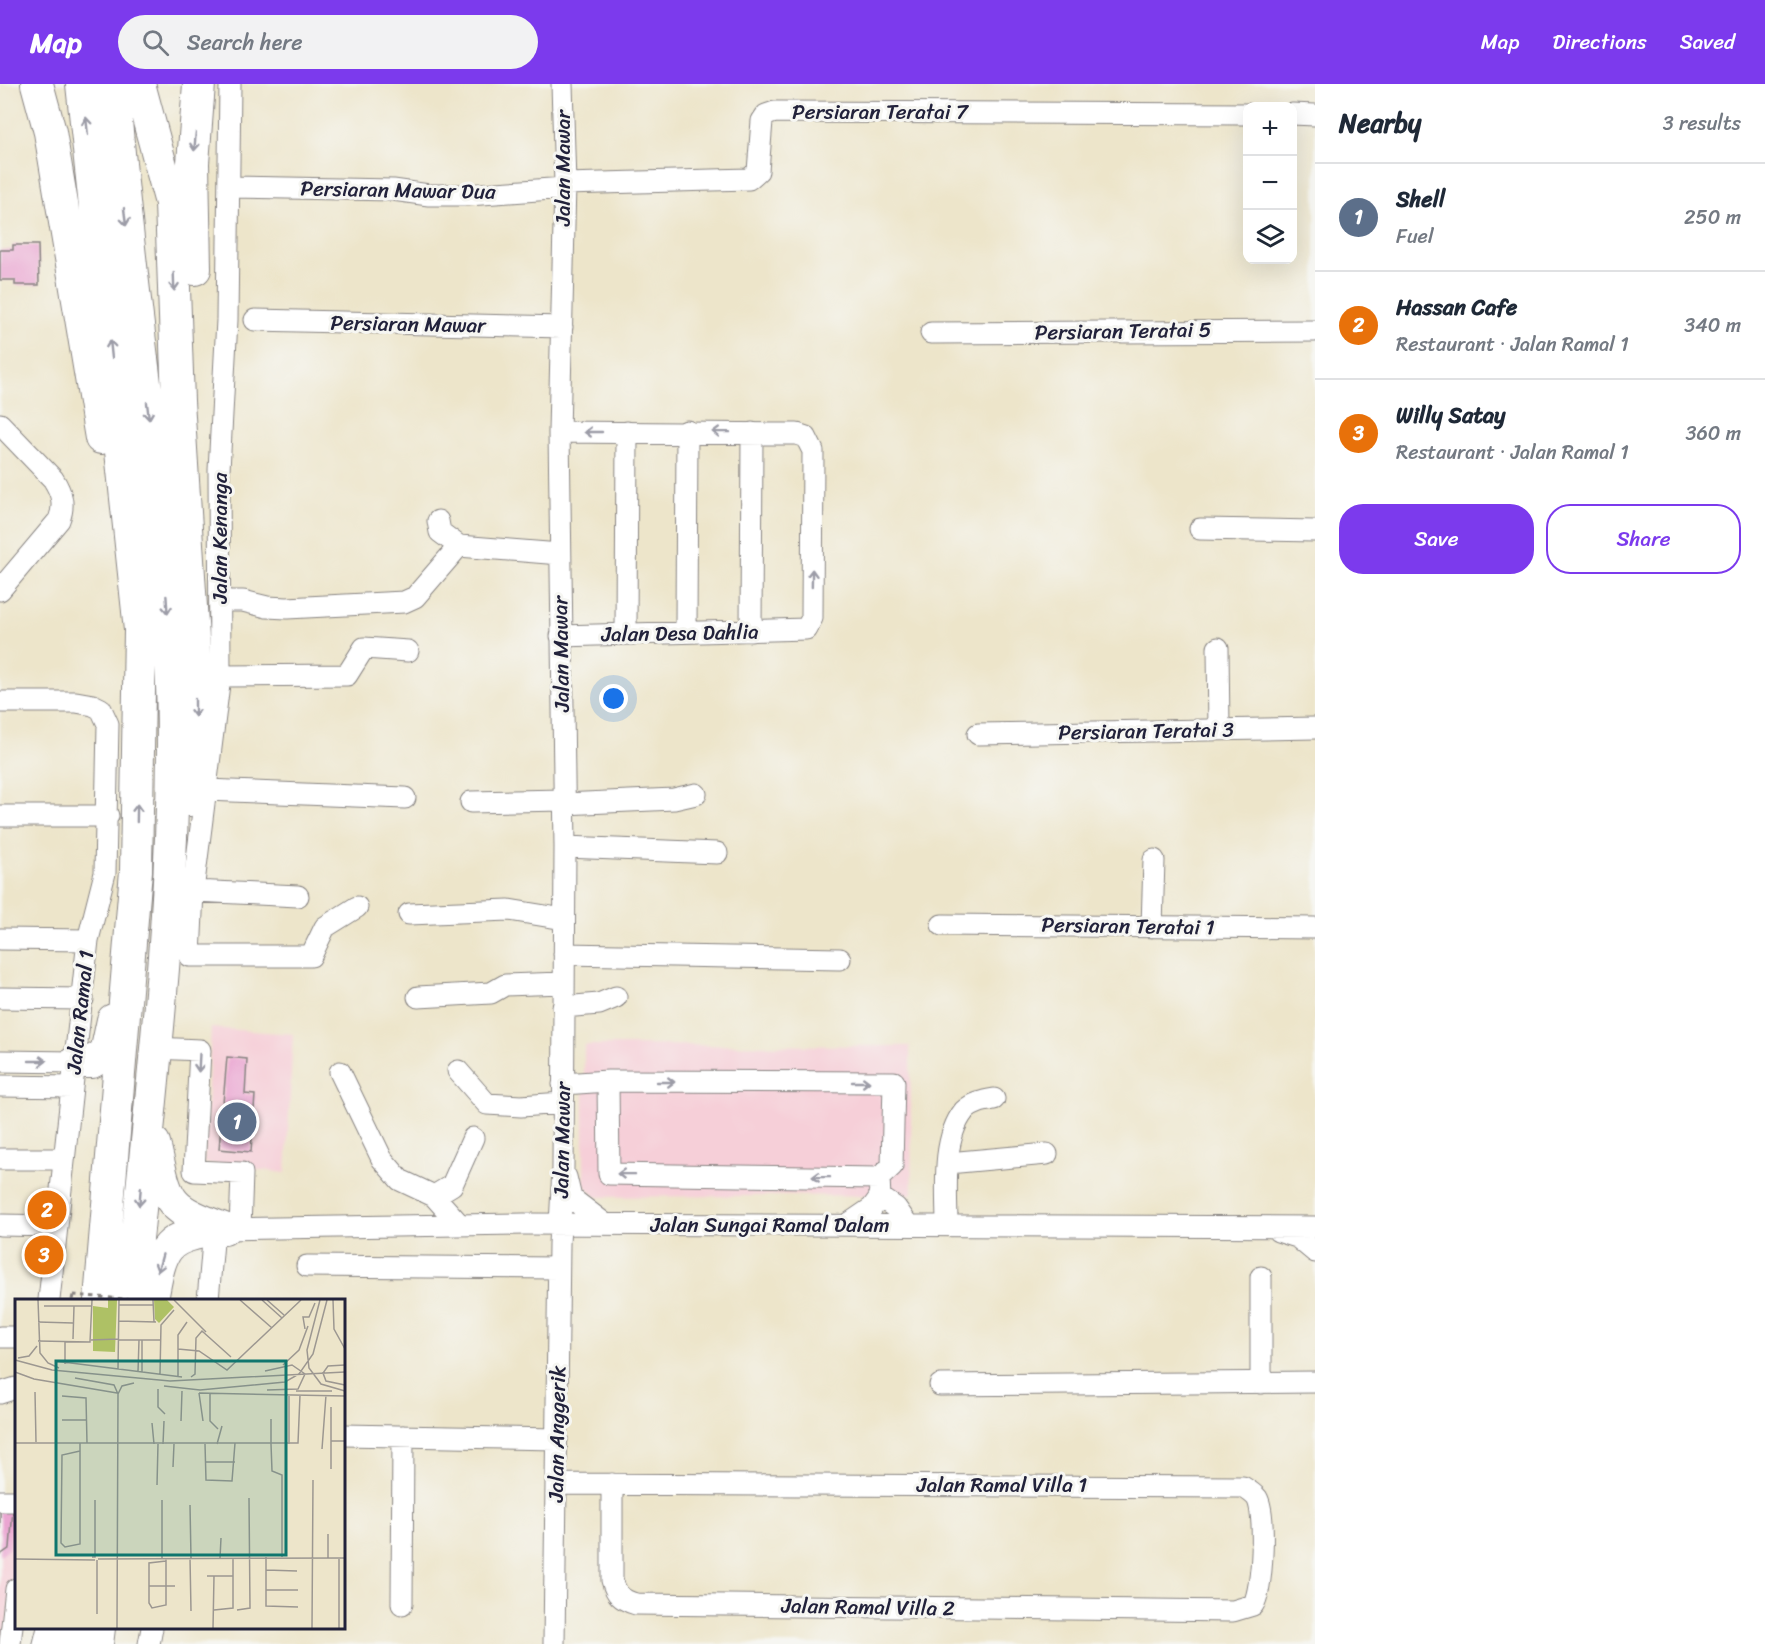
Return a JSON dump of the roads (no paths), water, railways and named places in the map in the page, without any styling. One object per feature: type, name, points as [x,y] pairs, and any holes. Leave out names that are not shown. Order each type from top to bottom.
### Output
[{"type":"highway","points":[[14,84],[31,120],[62,210]]},
{"type":"highway","points":[[37,84],[50,132],[110,489],[130,533]]},
{"type":"highway","points":[[82,84],[105,164],[161,516],[170,647],[173,768],[166,911],[131,1299]]},
{"type":"highway","points":[[86,1298],[106,1225],[136,871],[140,630],[130,533],[105,164],[113,84]]},
{"type":"highway","points":[[139,84],[171,203],[178,401],[208,674]]},
{"type":"highway","points":[[166,911],[177,893],[208,674],[199,451],[193,163],[199,84]]},
{"type":"highway","points":[[74,1073],[106,1053],[136,871]]},
{"type":"highway","points":[[74,1073],[98,1071],[103,1077],[106,1225]]},
{"type":"highway","points":[[148,1118],[161,1178],[171,1199],[186,1215],[226,1229]]},
{"type":"highway","points":[[152,1299],[163,1252],[175,1240],[190,1234],[226,1229]]},
{"type":"highway","points":[[66,1644],[68,1629]]},
{"type":"highway","points":[[98,1644],[99,1629]]},
{"type":"street","name":"Jalan Kenanga","points":[[190,956],[193,891],[206,790],[208,674],[221,601],[219,470],[230,187],[230,84]]},
{"type":"street","name":"Jalan Mawar","points":[[560,1225],[563,1168],[565,847],[559,432],[565,186],[562,84]]},
{"type":"street","name":"Persiaran Teratai 7","points":[[565,186],[749,179],[758,171],[762,121],[766,115],[775,112],[1243,114]]},
{"type":"street","points":[[1297,114],[1315,115]]},
{"type":"street","name":"Persiaran Mawar Dua","points":[[230,187],[393,190],[429,195],[468,195],[565,186]]},
{"type":"street","name":"Persiaran Mawar","points":[[255,320],[562,327]]},
{"type":"street","name":"Persiaran Teratai 5","points":[[931,333],[1315,331]]},
{"type":"street","points":[[686,632],[687,431]]},
{"type":"street","points":[[559,432],[752,433],[751,631]]},
{"type":"street","points":[[626,634],[627,432]]},
{"type":"street","points":[[0,590],[59,520],[63,510],[59,489],[4,433]]},
{"type":"street","name":"Jalan Desa Dahlia","points":[[561,636],[800,631],[809,625],[812,618],[813,451],[806,437],[797,434],[752,433]]},
{"type":"street","points":[[438,521],[440,532],[459,546],[560,554]]},
{"type":"street","points":[[1200,529],[1315,531]]},
{"type":"street","points":[[221,601],[243,601],[267,607],[287,608],[404,602],[415,597],[459,546]]},
{"type":"street","points":[[208,674],[347,675],[364,648],[408,651]]},
{"type":"street","points":[[1218,648],[1220,730]]},
{"type":"street","name":"Jalan Ramal 1","points":[[0,702],[85,703],[101,710],[108,724],[108,816],[105,873],[88,939],[49,1299]]},
{"type":"street","name":"Persiaran Teratai 3","points":[[978,734],[1315,728]]},
{"type":"street","points":[[206,790],[405,798]]},
{"type":"street","points":[[471,802],[674,799],[696,794]]},
{"type":"street","points":[[0,816],[108,816]]},
{"type":"street","points":[[565,847],[717,853]]},
{"type":"street","points":[[1152,927],[1154,860]]},
{"type":"street","points":[[193,891],[298,896]]},
{"type":"street","points":[[160,974],[190,956],[311,956],[325,927],[357,907]]},
{"type":"street","points":[[409,914],[509,910],[564,919]]},
{"type":"street","name":"Persiaran Teratai 1","points":[[942,925],[1315,928]]},
{"type":"street","points":[[0,939],[88,939]]},
{"type":"street","points":[[564,954],[840,959]]},
{"type":"street","points":[[418,997],[491,993],[505,985],[563,983]]},
{"type":"street","points":[[563,1007],[599,1004],[616,997]]},
{"type":"street","points":[[0,998],[83,999]]},
{"type":"street","points":[[154,1048],[200,1050],[194,1171],[242,1173],[208,1299]]},
{"type":"street","points":[[0,1061],[74,1073]]},
{"type":"street","points":[[458,1071],[487,1104],[520,1106],[608,1082],[894,1082],[892,1166],[872,1208],[847,1225]]},
{"type":"street","points":[[339,1072],[382,1159],[400,1180],[434,1196],[460,1225]]},
{"type":"street","points":[[0,1086],[74,1073]]},
{"type":"street","points":[[608,1082],[609,1174],[880,1188],[908,1225]]},
{"type":"street","points":[[947,1226],[948,1163],[957,1124],[965,1110],[978,1102],[994,1099]]},
{"type":"street","points":[[434,1196],[452,1185],[473,1138]]},
{"type":"street","points":[[948,1163],[1047,1154]]},
{"type":"street","points":[[0,1159],[64,1159]]},
{"type":"street","points":[[524,1224],[552,1199],[563,1168]]},
{"type":"street","points":[[563,1168],[571,1198],[605,1224]]},
{"type":"street","name":"Jalan Sungai Ramal Dalam","points":[[226,1229],[524,1224],[1315,1227]]},
{"type":"street","points":[[0,1225],[57,1226]]},
{"type":"street","name":"Jalan Anggerik","points":[[554,1644],[560,1225]]},
{"type":"street","points":[[1267,1227],[1296,1237],[1315,1252]]},
{"type":"street","points":[[307,1266],[558,1268]]},
{"type":"street","points":[[1261,1277],[1261,1383]]},
{"type":"street","points":[[0,1337],[15,1336]]},
{"type":"street","points":[[940,1385],[1315,1382]]},
{"type":"street","points":[[0,1393],[15,1388]]},
{"type":"street","points":[[345,1435],[557,1439]]},
{"type":"street","points":[[402,1604],[403,1436]]},
{"type":"street","points":[[557,1484],[612,1484]]},
{"type":"street","name":"Jalan Ramal Villa 2","points":[[612,1484],[612,1580],[615,1592],[625,1601],[636,1604],[1233,1611]]},
{"type":"street","name":"Jalan Ramal Villa 1","points":[[612,1484],[1243,1487],[1251,1492],[1260,1508],[1261,1586],[1253,1605],[1233,1611]]},
{"type":"street","points":[[10,1644],[15,1598]]},
{"type":"street","points":[[44,1644],[48,1629]]},
{"type":"street","points":[[149,1644],[152,1629]]},
{"type":"place","name":"Shell","points":[[237,1122]]},
{"type":"place","name":"Hassan Cafe","points":[[47,1210]]},
{"type":"place","name":"Willy Satay","points":[[44,1255]]}]
